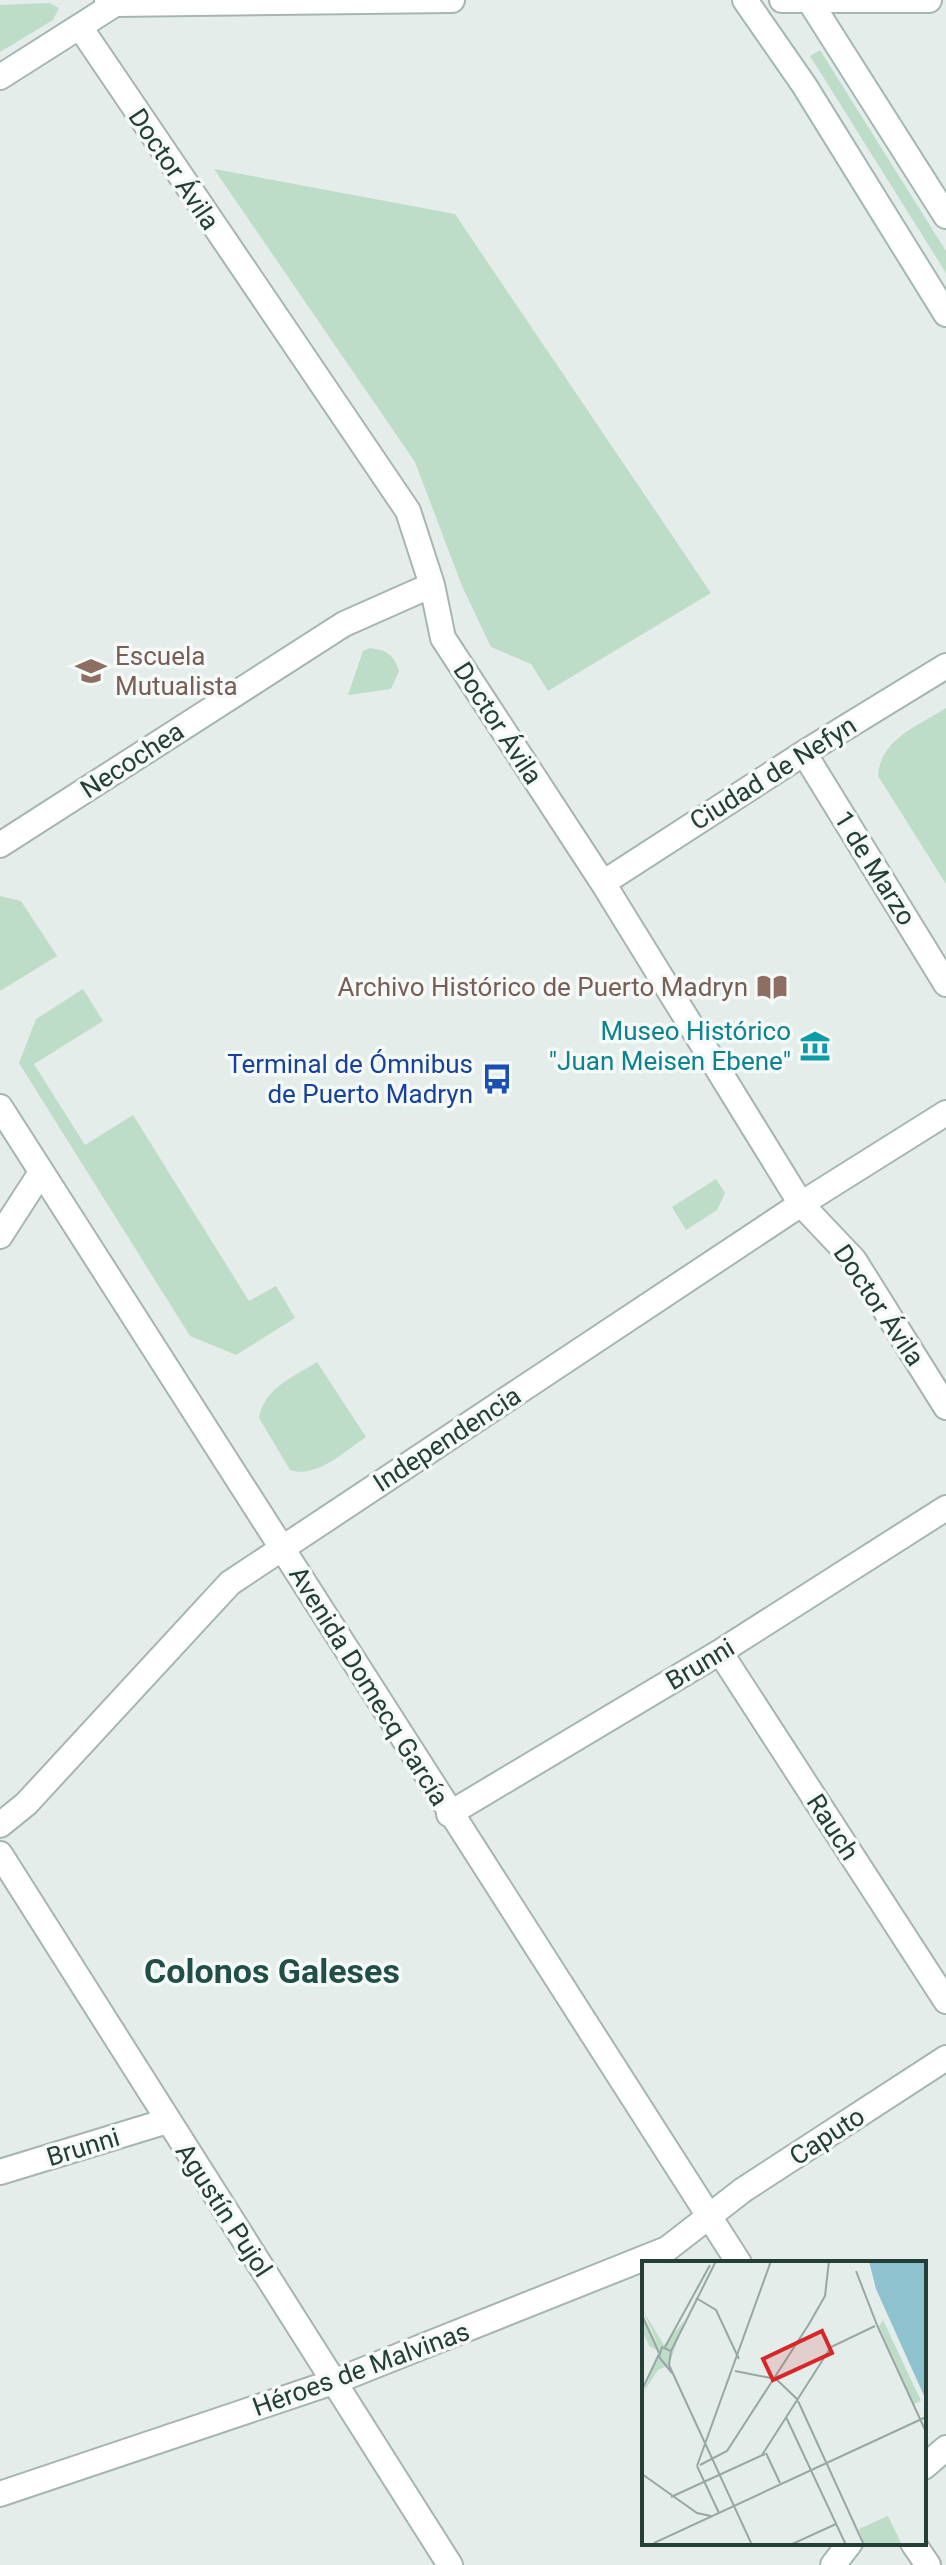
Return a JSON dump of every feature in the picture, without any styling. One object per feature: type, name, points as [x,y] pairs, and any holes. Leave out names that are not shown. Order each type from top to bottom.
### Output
[{"type":"street","points":[[0,77],[80,27],[111,2],[452,0]]},
{"type":"street","points":[[745,0],[804,85],[946,314]]},
{"type":"street","points":[[782,0],[929,0]]},
{"type":"street","points":[[809,1],[946,216]]},
{"type":"street","name":"Doctor Ávila","points":[[80,27],[408,511],[432,585],[443,638],[603,883],[801,1204],[854,1260],[946,1407]]},
{"type":"street","name":"Necochea","points":[[0,845],[344,624],[432,585]]},
{"type":"street","name":"Ciudad de Nefyn","points":[[603,883],[946,666]]},
{"type":"street","name":"1 de Marzo","points":[[804,753],[946,984]]},
{"type":"street","name":"Avenida Domecq García","points":[[0,1107],[449,1814],[738,2261]]},
{"type":"street","name":"Independencia","points":[[0,1825],[26,1804],[230,1583],[801,1204],[946,1113]]},
{"type":"street","points":[[0,1236],[40,1174]]},
{"type":"street","name":"Brunni","points":[[449,1814],[720,1652],[946,1508]]},
{"type":"street","name":"Rauch","points":[[720,1652],[946,2001]]},
{"type":"street","name":"Agustín Pujol","points":[[0,1854],[167,2121],[336,2381],[438,2559]]},
{"type":"street","name":"Caputo","points":[[711,2217],[743,2190],[946,2058]]},
{"type":"street","name":"Brunni","points":[[0,2172],[167,2121]]},
{"type":"street","name":"Héroes de Malvinas","points":[[0,2494],[336,2381],[667,2249],[711,2217]]},
{"type":"street","points":[[926,2465],[946,2448]]},
{"type":"street","points":[[833,2565],[848,2545]]},
{"type":"street","points":[[914,2545],[928,2565]]},
{"type":"green space","points":[[49,3],[59,8],[53,20],[0,52],[0,5]]},
{"type":"green space","points":[[820,50],[946,251],[946,273],[810,56]]},
{"type":"green space","points":[[214,169],[455,214],[711,593],[548,691],[531,664],[491,647],[462,586],[415,462]]},
{"type":"green space","points":[[370,648],[385,652],[395,661],[399,671],[391,689],[348,695],[363,651]]},
{"type":"green space","points":[[946,708],[946,884],[878,776],[880,763],[893,743]]},
{"type":"green space","points":[[0,896],[21,901],[57,956],[0,991]]},
{"type":"green space","points":[[83,989],[103,1021],[34,1064],[85,1145],[133,1115],[249,1301],[276,1286],[295,1318],[236,1355],[190,1336],[19,1063],[36,1019]]},
{"type":"green space","points":[[716,1179],[725,1193],[717,1210],[686,1230],[672,1207]]},
{"type":"green space","points":[[317,1362],[366,1437],[320,1467],[300,1472],[290,1470],[259,1418],[273,1391]]},
{"type":"place","name":"Escuela Mutualista","points":[[91,671]]},
{"type":"place","name":"Archivo Histórico de Puerto Madryn","points":[[772,987]]},
{"type":"place","name":"Museo Histórico \"Juan Meisen Ebene\"","points":[[815,1046]]},
{"type":"place","name":"Terminal de Ómnibus de Puerto Madryn","points":[[497,1079]]},
{"type":"district","name":"Colonos Galeses","points":[[272,1971]]}]
